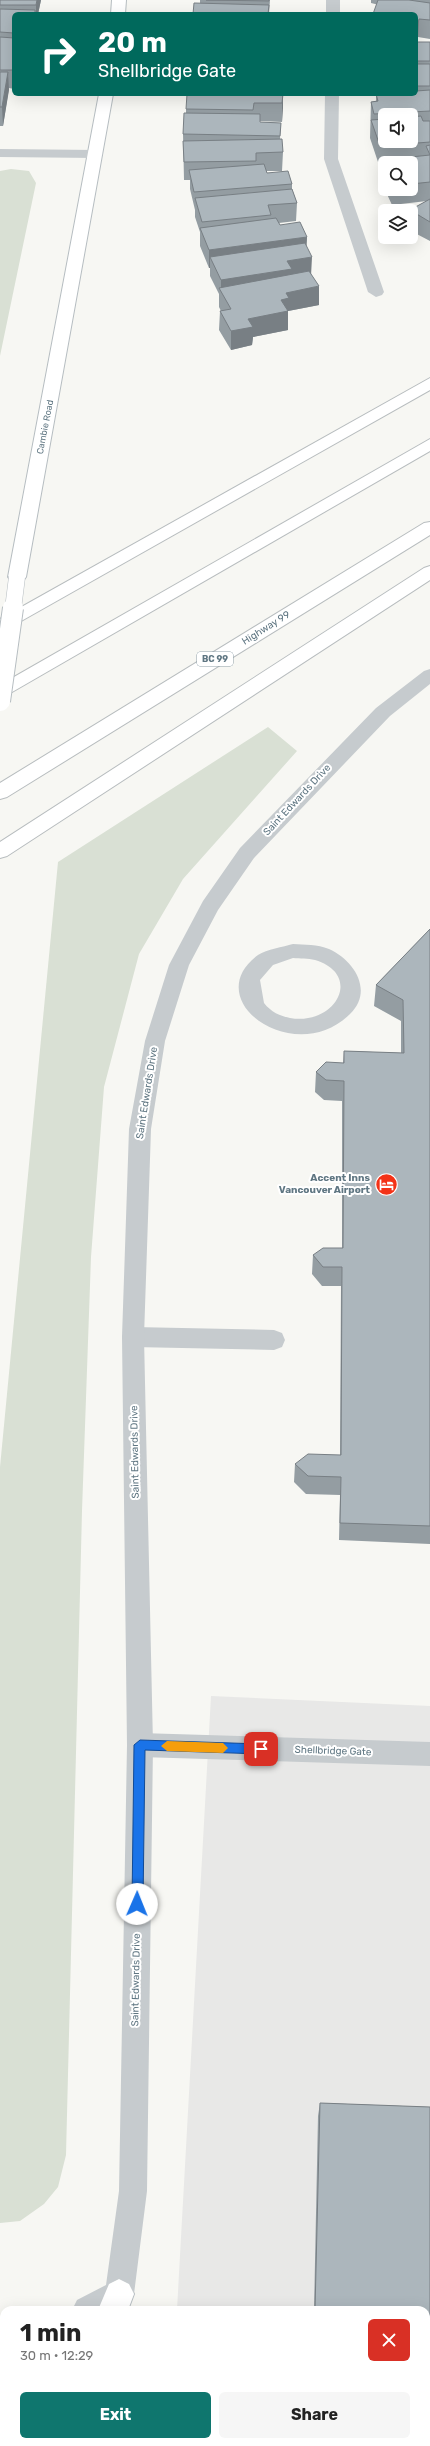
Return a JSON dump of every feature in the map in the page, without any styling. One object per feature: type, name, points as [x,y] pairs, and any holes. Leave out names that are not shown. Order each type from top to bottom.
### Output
[{"type":"main road","points":[[118,12],[119,0]]},
{"type":"main road","name":"Cambie Road","points":[[0,701],[17,577],[106,96]]},
{"type":"main road","points":[[0,627],[430,384]]},
{"type":"main road","points":[[0,693],[430,444]]},
{"type":"main road","name":"Highway 99","points":[[0,792],[430,527]]},
{"type":"main road","points":[[0,851],[430,572]]},
{"type":"street","points":[[333,0],[333,12]]},
{"type":"street","points":[[332,96],[331,159],[376,292]]},
{"type":"street","points":[[0,153],[96,154]]},
{"type":"street","name":"Saint Edwards Drive","points":[[102,2306],[116,2302],[133,2191],[140,1745],[133,1336],[140,1129],[155,1041],[180,965],[210,906],[248,853],[383,712],[430,675]]},
{"type":"street","points":[[293,951],[323,955],[341,966],[352,983],[350,1001],[338,1017],[317,1027],[292,1028],[266,1018],[251,1000],[250,978],[266,960],[293,951]]},
{"type":"street","points":[[133,1336],[274,1340]]},
{"type":"street","name":"Shellbridge Gate","points":[[140,1745],[430,1754]]},
{"type":"shaded area","points":[[11,169],[29,171],[36,183],[0,356],[0,171]]},
{"type":"shaded area","points":[[268,727],[297,751],[183,879],[139,954],[104,1087],[91,1257],[82,1511],[66,2155],[58,2187],[44,2204],[20,2221],[0,2223],[0,1467],[58,862]]},
{"type":"shaded area","points":[[211,1696],[430,1706],[430,2306],[177,2306]]},
{"type":"building","points":[[0,0],[37,0],[36,5],[0,5]]},
{"type":"building","points":[[206,0],[269,0],[269,1]]},
{"type":"building","points":[[378,0],[409,0],[430,3],[430,20],[419,19],[418,23],[418,12],[374,12]]},
{"type":"building","points":[[194,3],[269,5],[268,12],[193,12]]},
{"type":"building","points":[[0,9],[35,10],[35,12],[12,12],[12,33],[0,32]]},
{"type":"building","points":[[0,37],[12,38],[12,70],[0,70]]},
{"type":"building","points":[[418,42],[430,42],[430,61],[418,61]]},
{"type":"building","points":[[418,64],[430,64],[430,86],[418,86]]},
{"type":"building","points":[[0,72],[8,72],[2,107],[0,107]]},
{"type":"building","points":[[430,90],[430,111],[418,112],[418,108],[378,108],[378,114],[374,114],[371,102],[378,101],[377,96],[418,96],[418,91]]},
{"type":"building","points":[[187,96],[283,96],[282,103],[254,103],[253,110],[186,109]]},
{"type":"building","points":[[184,113],[260,114],[260,122],[281,123],[280,136],[183,134]]},
{"type":"building","points":[[418,116],[421,116],[423,121],[430,121],[430,142],[418,143]]},
{"type":"building","points":[[371,120],[378,120],[378,140]]},
{"type":"building","points":[[282,139],[283,152],[256,153],[256,161],[184,162],[183,141]]},
{"type":"building","points":[[430,145],[430,155],[426,146]]},
{"type":"building","points":[[430,155],[430,182],[418,183],[418,156]]},
{"type":"building","points":[[264,164],[267,173],[288,171],[292,184],[194,192],[189,170]]},
{"type":"building","points":[[292,189],[297,203],[268,205],[271,215],[202,222],[195,198]]},
{"type":"building","points":[[430,199],[430,222],[418,215],[418,206]]},
{"type":"building","points":[[276,218],[280,225],[300,222],[307,237],[209,250],[200,228]]},
{"type":"building","points":[[305,243],[312,257],[287,261],[292,269],[221,280],[210,257]]},
{"type":"building","points":[[309,271],[319,286],[286,293],[289,298],[281,300],[288,311],[248,319],[253,327],[231,331],[220,311],[231,309],[219,288]]},
{"type":"building","name":"Accent Inns Vancouver Airport","points":[[430,929],[430,1526],[340,1523],[341,1477],[308,1476],[295,1464],[308,1454],[341,1455],[342,1267],[323,1267],[313,1255],[323,1248],[343,1248],[344,1081],[326,1080],[316,1072],[326,1062],[344,1063],[344,1051],[404,1053],[403,1000],[376,985]]},
{"type":"building","points":[[320,2103],[430,2107],[430,2306],[315,2306]]},
{"type":"slow traffic","points":[[167,1746],[223,1748]]},
{"type":"place","name":"Accent Inns Vancouver Airport","points":[[386,1184]]},
{"type":"route","points":[[137,1904],[140,1745],[261,1749]]}]
